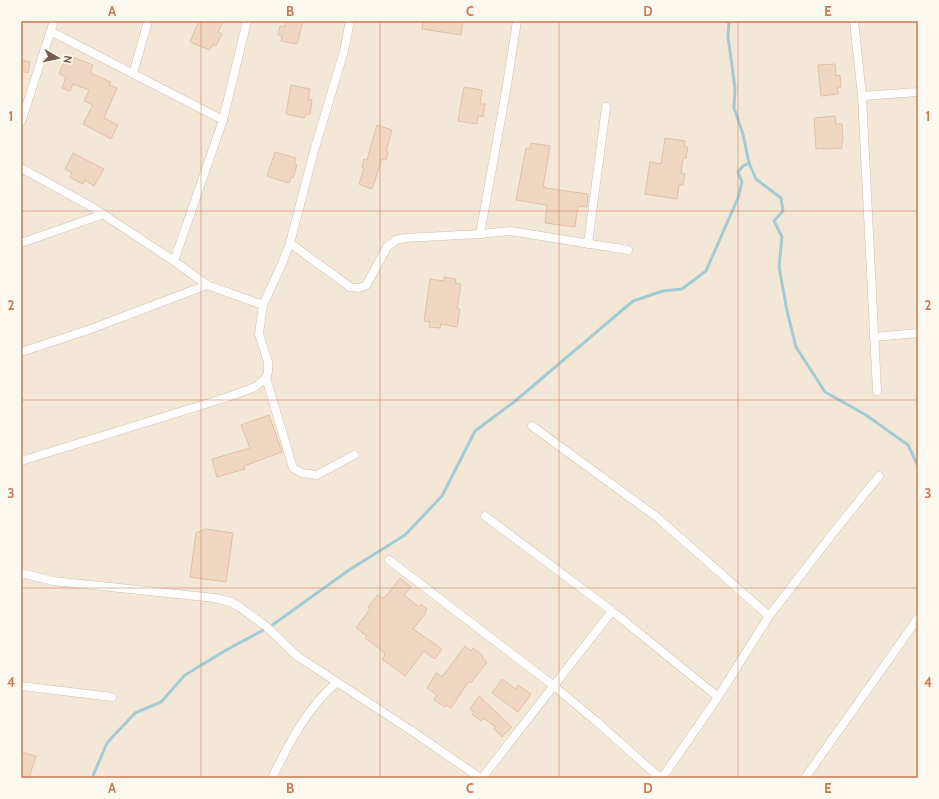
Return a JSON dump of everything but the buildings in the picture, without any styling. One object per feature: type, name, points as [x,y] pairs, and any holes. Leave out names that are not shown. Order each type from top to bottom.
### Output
[{"type":"street","points":[[21,122],[52,32],[54,21]]},
{"type":"street","points":[[134,74],[148,21]]},
{"type":"street","points":[[174,261],[223,120],[247,21]]},
{"type":"street","points":[[21,461],[225,398],[255,387],[266,378],[268,372],[268,362],[259,334],[263,305],[290,243],[314,151],[344,51],[350,21]]},
{"type":"street","points":[[480,234],[517,21]]},
{"type":"street","points":[[854,21],[862,96],[877,391]]},
{"type":"street","points":[[52,32],[223,120]]},
{"type":"street","points":[[862,96],[918,92]]},
{"type":"street","points":[[588,244],[606,107]]},
{"type":"street","points":[[21,168],[92,206],[207,285],[263,305]]},
{"type":"street","points":[[21,243],[104,214]]},
{"type":"street","points":[[290,243],[350,287],[356,288],[367,284],[387,247],[396,240],[405,238],[515,231],[628,250]]},
{"type":"street","points":[[21,352],[88,330],[207,285]]},
{"type":"street","points":[[874,337],[918,333]]},
{"type":"street","points":[[266,378],[293,468],[302,473],[317,475],[354,455]]},
{"type":"street","points":[[532,426],[658,518],[769,616]]},
{"type":"street","points":[[389,560],[554,686],[661,778],[718,697],[769,616],[879,476]]},
{"type":"street","points":[[485,516],[612,611],[718,697]]},
{"type":"street","points":[[21,573],[52,581],[215,598],[231,602],[269,629],[297,656],[481,778],[612,611]]},
{"type":"street","points":[[805,778],[918,618]]},
{"type":"street","points":[[272,778],[289,742],[312,706],[324,692],[337,682]]},
{"type":"street","points":[[21,686],[112,698]]},
{"type":"shaded area","points":[[21,21],[918,21],[918,778],[21,778]]},
{"type":"waterway","points":[[729,21],[728,37],[735,88],[734,108],[743,134],[749,163],[756,179],[781,198],[783,211],[774,221],[782,237],[779,267],[787,311],[796,347],[825,392],[866,415],[908,445],[918,466]]},
{"type":"waterway","points":[[92,778],[107,743],[135,713],[161,702],[185,675],[228,649],[271,626],[349,570],[405,535],[442,496],[475,431],[514,402],[633,301],[663,291],[682,289],[706,271],[738,198],[742,182],[738,172],[743,166],[749,163]]}]
